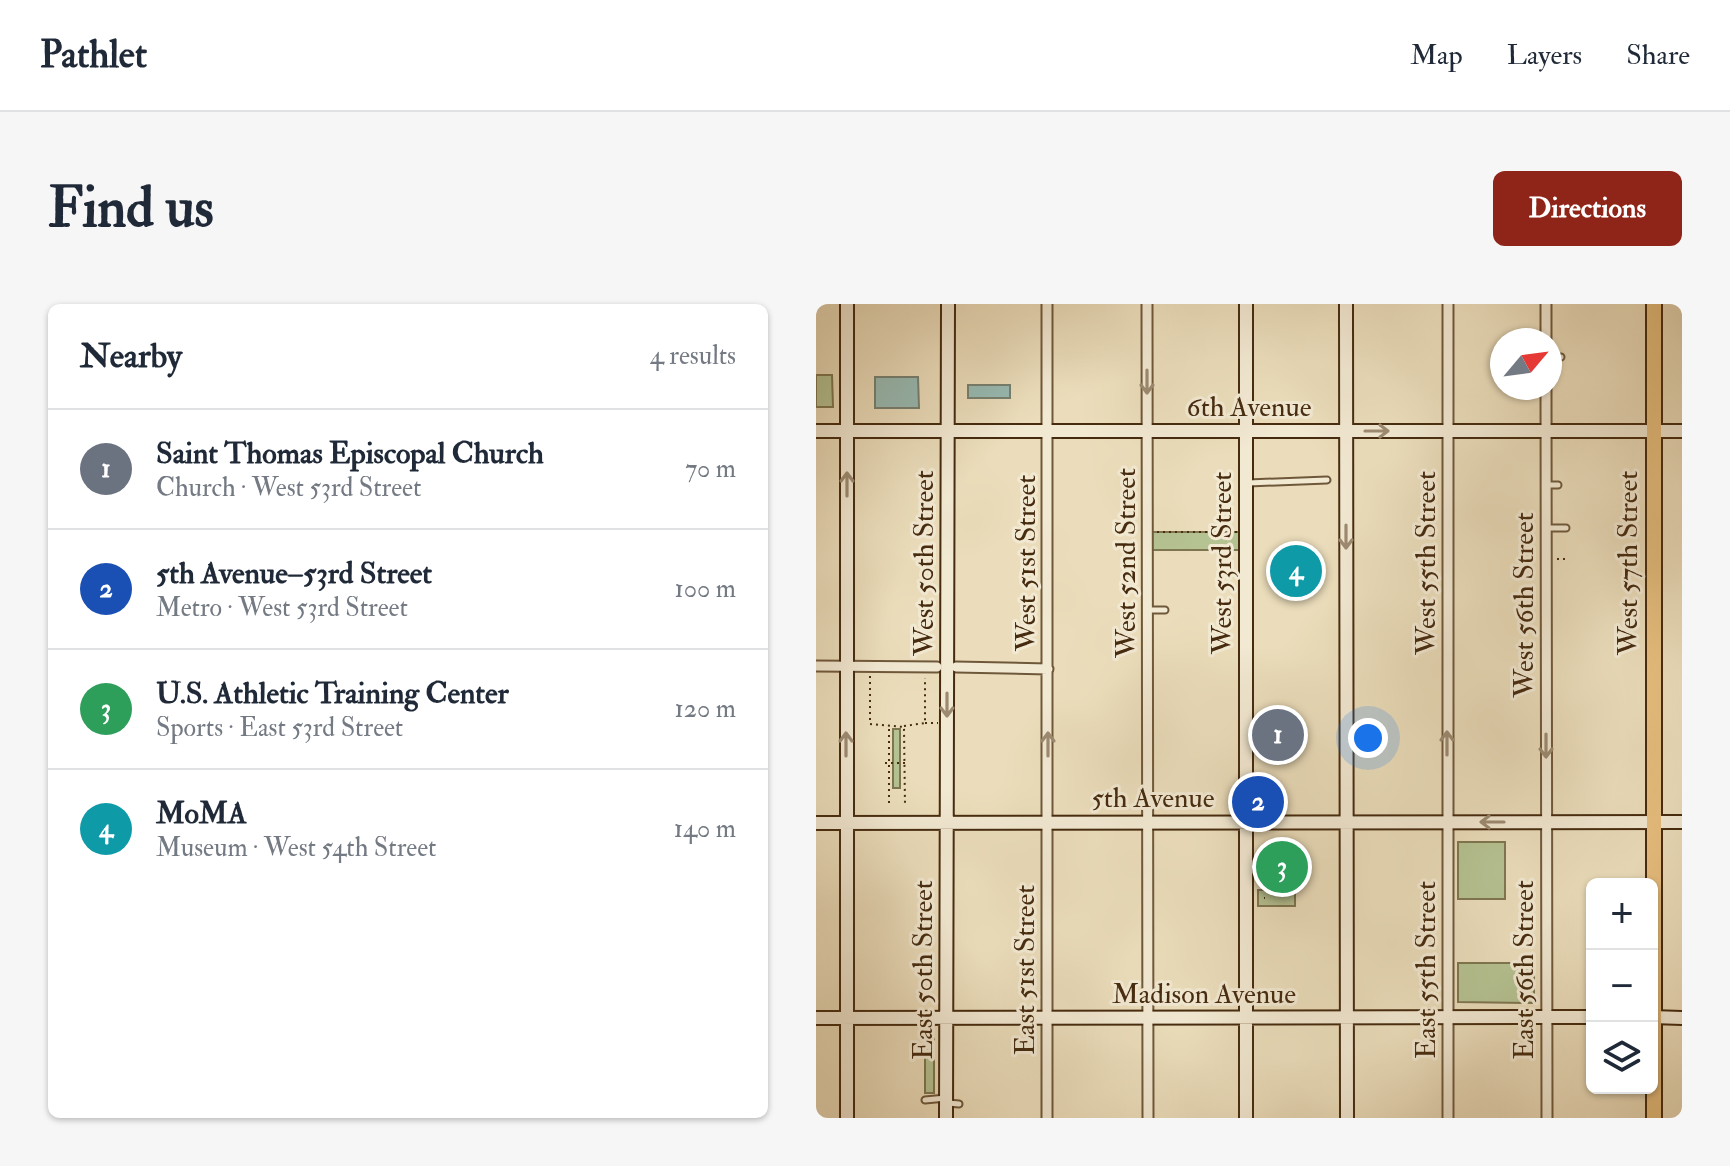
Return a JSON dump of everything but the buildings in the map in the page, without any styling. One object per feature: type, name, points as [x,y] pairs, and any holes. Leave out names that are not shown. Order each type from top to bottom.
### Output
[{"type":"main road","points":[[847,304],[847,1118]]},
{"type":"main road","name":"West 50th Street","points":[[947,822],[948,304]]},
{"type":"main road","name":"West 53rd Street","points":[[1246,304],[1247,483],[1242,699],[1246,1118]]},
{"type":"main road","points":[[1346,304],[1347,1118]]},
{"type":"main road","name":"West 57th Street","points":[[1653,950],[1654,304]]},
{"type":"main road","name":"6th Avenue","points":[[816,431],[1682,431]]},
{"type":"main road","name":"East 50th Street","points":[[946,1118],[951,1102],[946,1018],[947,822]]},
{"type":"main road","name":"5th Avenue","points":[[816,823],[1682,822]]},
{"type":"main road","name":"Madison Avenue","points":[[816,1018],[1586,1017]]},
{"type":"main road","points":[[1658,1017],[1682,1018]]},
{"type":"main road","name":"West 57th Street","points":[[1653,1022],[1654,1118]]},
{"type":"street","name":"West 51st Street","points":[[1047,304],[1048,822]]},
{"type":"street","name":"West 52nd Street","points":[[1147,304],[1148,1118]]},
{"type":"street","name":"West 55th Street","points":[[1447,821],[1448,304]]},
{"type":"street","points":[[1546,304],[1546,328]]},
{"type":"street","name":"West 56th Street","points":[[1545,822],[1546,400]]},
{"type":"street","points":[[816,666],[937,667]]},
{"type":"street","points":[[956,667],[1048,669]]},
{"type":"street","name":"East 55th Street","points":[[1447,821],[1448,1118]]},
{"type":"street","name":"East 51st Street","points":[[1047,1118],[1048,822]]},
{"type":"street","name":"East 56th Street","points":[[1545,822],[1547,1118]]},
{"type":"lane","points":[[1247,483],[1327,480]]},
{"type":"lane","points":[[1546,485],[1558,485]]},
{"type":"lane","points":[[1546,528],[1566,528]]},
{"type":"lane","points":[[1546,586],[1557,586]]},
{"type":"lane","points":[[1148,610],[1165,610]]},
{"type":"lane","points":[[925,1100],[951,1102]]},
{"type":"path","points":[[1157,532],[1246,532]]},
{"type":"path","points":[[1557,559],[1566,559]]},
{"type":"path","points":[[870,667],[870,724],[889,723],[889,805]]},
{"type":"path","points":[[925,667],[925,723]]},
{"type":"path","points":[[889,728],[904,727],[904,724],[939,723]]},
{"type":"path","points":[[904,727],[905,805]]},
{"type":"path","points":[[887,762],[906,763]]},
{"type":"green space","points":[[816,375],[832,375],[833,407],[816,407]]},
{"type":"green space","points":[[1148,532],[1246,532],[1246,550],[1148,550]]},
{"type":"green space","points":[[893,729],[900,729],[900,788],[893,788]]},
{"type":"green space","points":[[1458,842],[1505,842],[1505,899],[1458,899]]},
{"type":"green space","points":[[1258,890],[1295,890],[1295,906],[1258,906]]},
{"type":"green space","points":[[1458,963],[1534,963],[1534,1003],[1458,1002]]},
{"type":"green space","points":[[925,1038],[934,1038],[934,1093],[925,1093]]},
{"type":"water","points":[[875,377],[918,377],[919,408],[875,408]]},
{"type":"water","points":[[968,385],[1010,385],[1010,398],[968,398]]},
{"type":"place","name":"MoMA","points":[[1296,571]]},
{"type":"place","name":"Saint Thomas Episcopal Church","points":[[1278,735]]},
{"type":"place","name":"5th Avenue–53rd Street","points":[[1258,802]]},
{"type":"place","name":"U.S. Athletic Training Center","points":[[1282,867]]}]
